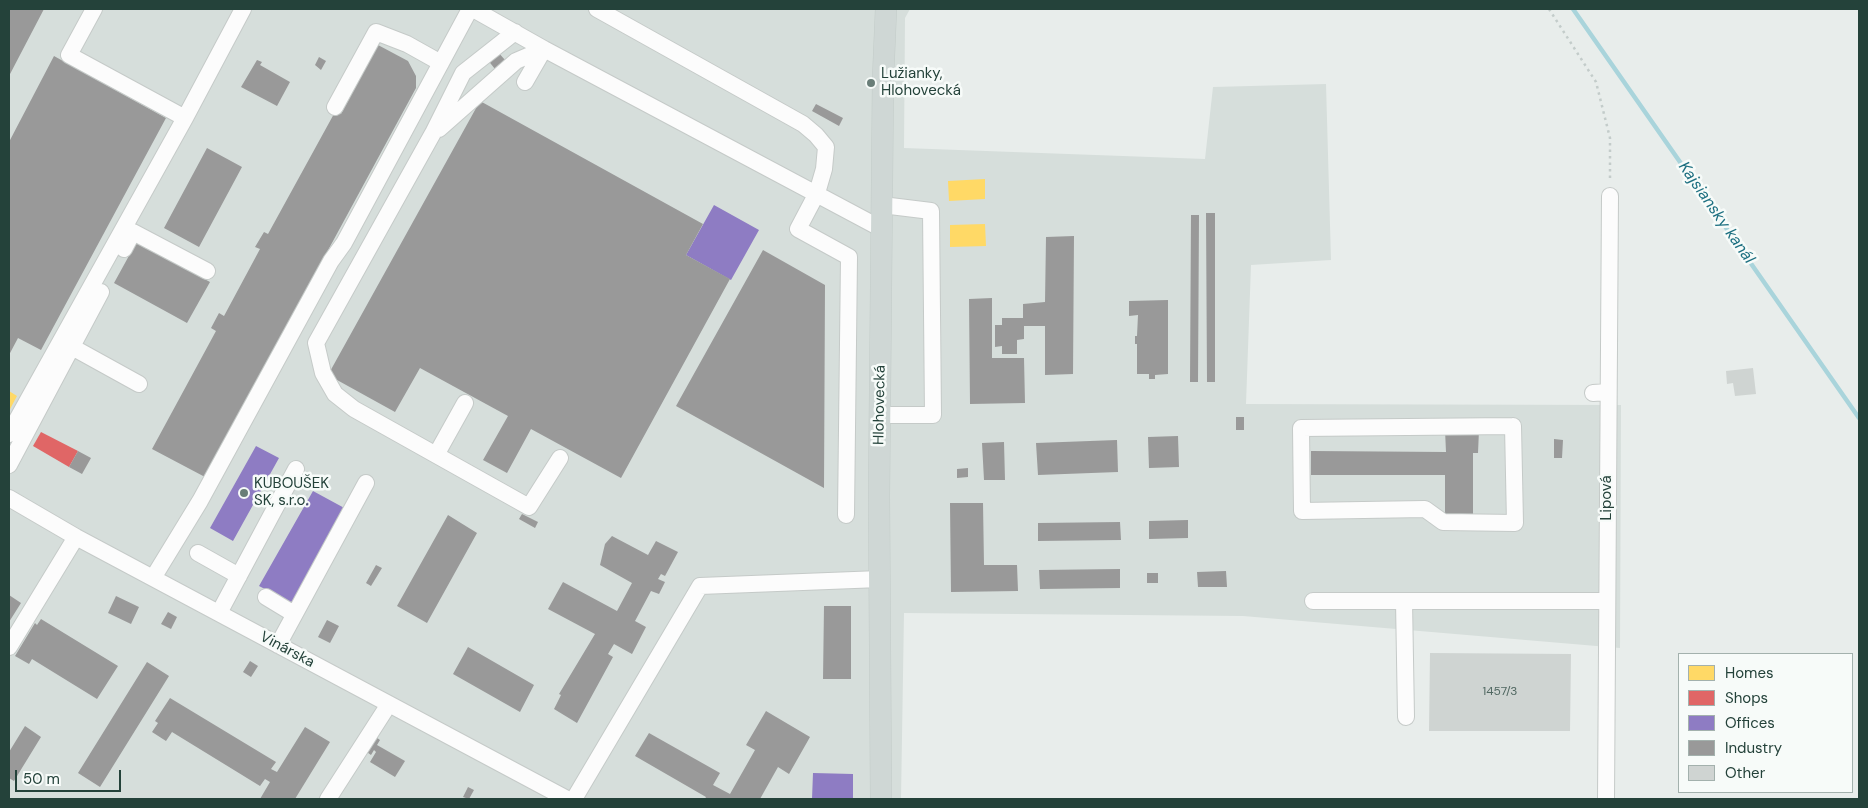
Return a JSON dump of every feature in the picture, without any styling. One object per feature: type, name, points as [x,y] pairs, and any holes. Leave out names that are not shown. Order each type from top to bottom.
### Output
[{"type":"main road","name":"Hlohovecká","points":[[881,799],[880,414],[886,9]]},
{"type":"street","points":[[94,9],[69,55],[185,118]]},
{"type":"street","points":[[9,434],[185,118],[243,9]]},
{"type":"street","points":[[153,578],[200,501],[472,9],[882,229]]},
{"type":"street","points":[[597,9],[803,124],[816,134],[826,147],[824,169],[817,193],[798,229],[849,257],[846,515]]},
{"type":"street","points":[[335,107],[376,32],[407,44],[441,63]]},
{"type":"street","points":[[515,32],[482,56],[463,73],[433,133],[316,343],[322,373],[335,394],[354,409],[529,507],[560,458]]},
{"type":"street","points":[[525,82],[544,49]]},
{"type":"street","points":[[433,133],[516,62],[544,49]]},
{"type":"street","name":"Lipová","points":[[1606,799],[1607,601],[1600,393],[1610,196]]},
{"type":"street","points":[[880,414],[933,415],[931,211],[882,205]]},
{"type":"street","points":[[9,465],[133,232],[207,271]]},
{"type":"street","points":[[72,347],[139,384]]},
{"type":"street","points":[[436,455],[465,403]]},
{"type":"street","points":[[1513,426],[1515,523],[1443,522],[1425,509],[1302,511],[1301,428],[1513,426]]},
{"type":"street","points":[[219,613],[296,469]]},
{"type":"street","points":[[278,644],[366,484]]},
{"type":"street","name":"Vinárska","points":[[9,498],[76,537],[567,799]]},
{"type":"street","points":[[9,647],[76,537]]},
{"type":"street","points":[[198,553],[239,576]]},
{"type":"street","points":[[574,799],[700,586],[880,579]]},
{"type":"street","points":[[266,597],[294,614]]},
{"type":"street","points":[[1313,601],[1607,601]]},
{"type":"street","points":[[1404,601],[1406,717]]},
{"type":"street","points":[[328,799],[389,704]]},
{"type":"path","points":[[1549,9],[1596,82],[1610,138],[1610,196]]},
{"type":"shaded area","points":[[9,9],[910,9],[905,18],[904,148],[1205,159],[1213,87],[1326,84],[1331,260],[1251,265],[1246,404],[1621,405],[1620,648],[1243,616],[904,613],[901,799],[9,799]]},
{"type":"building: Homes","points":[[985,179],[985,199],[949,201],[948,181]]},
{"type":"building: Homes","points":[[985,224],[986,246],[950,247],[950,225]]},
{"type":"building: Homes","points":[[9,391],[17,396],[9,411]]},
{"type":"building: Shops","points":[[41,432],[78,451],[69,467],[33,446]]},
{"type":"building: Offices","points":[[714,205],[759,230],[731,280],[686,255]]},
{"type":"building: Offices","name":"KUBOUŠEK SK, s.r.o.","points":[[256,446],[279,458],[233,541],[210,528]]},
{"type":"building: Offices","points":[[313,491],[348,510],[296,605],[259,586]]},
{"type":"building: Offices","points":[[813,773],[853,774],[853,799],[812,799]]},
{"type":"building: Industry","points":[[9,9],[44,9],[9,76]]},
{"type":"building: Industry","points":[[378,45],[408,61],[416,76],[416,88],[205,477],[152,449],[216,331],[211,328],[219,313],[224,316],[260,249],[255,247],[264,232],[268,234],[335,112],[341,114]]},
{"type":"building: Industry","points":[[497,51],[505,60],[495,69],[487,59]]},
{"type":"building: Industry","points":[[54,56],[166,118],[41,350],[18,338],[9,355],[9,142]]},
{"type":"building: Industry","points":[[319,57],[326,61],[321,70],[315,65]]},
{"type":"building: Industry","points":[[257,60],[262,62],[260,65],[290,82],[277,106],[241,87]]},
{"type":"building: Industry","points":[[480,101],[703,224],[686,255],[730,279],[621,478],[531,429],[507,473],[483,460],[508,416],[420,368],[395,412],[328,375]]},
{"type":"building: Industry","points":[[816,104],[843,118],[839,126],[812,111]]},
{"type":"building: Industry","points":[[207,148],[242,167],[199,247],[164,228]]},
{"type":"building: Industry","points":[[1206,213],[1215,213],[1215,382],[1207,382]]},
{"type":"building: Industry","points":[[1191,215],[1199,215],[1198,382],[1190,382]]},
{"type":"building: Industry","points":[[1074,236],[1073,374],[1045,375],[1045,326],[1024,326],[1024,339],[1017,340],[1017,354],[1002,354],[1002,346],[995,347],[995,325],[1002,325],[1002,318],[1023,318],[1023,304],[1045,302],[1046,237]]},
{"type":"building: Industry","points":[[136,243],[210,282],[187,323],[114,283]]},
{"type":"building: Industry","points":[[763,250],[825,285],[824,488],[676,406]]},
{"type":"building: Industry","points":[[992,298],[992,358],[1024,358],[1025,403],[970,404],[969,299]]},
{"type":"building: Industry","points":[[1168,300],[1168,374],[1155,375],[1155,379],[1149,379],[1149,374],[1137,374],[1137,344],[1135,344],[1135,336],[1137,336],[1138,315],[1129,316],[1129,301]]},
{"type":"building: Industry","points":[[1236,417],[1244,417],[1244,430],[1236,430]]},
{"type":"building: Industry","points":[[1445,430],[1479,430],[1478,453],[1473,453],[1473,514],[1445,514],[1445,475],[1311,475],[1311,451],[1446,452]]},
{"type":"building: Industry","points":[[1178,436],[1179,467],[1149,468],[1148,437]]},
{"type":"building: Industry","points":[[1554,439],[1563,440],[1562,458],[1554,458]]},
{"type":"building: Industry","points":[[1117,440],[1118,472],[1038,475],[1036,443]]},
{"type":"building: Industry","points":[[1004,442],[1005,480],[984,480],[982,443]]},
{"type":"building: Industry","points":[[78,451],[91,458],[82,474],[69,467]]},
{"type":"building: Industry","points":[[968,468],[968,477],[957,478],[957,469]]},
{"type":"building: Industry","points":[[950,503],[983,503],[984,565],[1017,565],[1018,591],[951,592]]},
{"type":"building: Industry","points":[[522,514],[538,522],[535,528],[519,519]]},
{"type":"building: Industry","points":[[448,515],[477,533],[427,623],[397,606]]},
{"type":"building: Industry","points":[[1188,520],[1188,538],[1149,539],[1149,521]]},
{"type":"building: Industry","points":[[1120,522],[1121,540],[1038,541],[1038,523]]},
{"type":"building: Industry","points":[[612,536],[648,555],[656,541],[678,552],[665,576],[661,574],[658,579],[665,582],[659,594],[651,591],[635,621],[646,627],[632,654],[614,644],[608,654],[613,657],[577,723],[554,709],[561,695],[559,694],[595,634],[548,609],[563,582],[617,611],[632,583],[600,565],[605,544]]},
{"type":"building: Industry","points":[[376,565],[382,568],[371,586],[366,583]]},
{"type":"building: Industry","points":[[1120,569],[1120,588],[1040,589],[1039,570]]},
{"type":"building: Industry","points":[[1226,571],[1227,587],[1198,587],[1197,572]]},
{"type":"building: Industry","points":[[1147,573],[1158,573],[1158,583],[1147,583]]},
{"type":"building: Industry","points":[[9,595],[21,603],[9,622]]},
{"type":"building: Industry","points":[[116,596],[139,607],[131,624],[108,613]]},
{"type":"building: Industry","points":[[824,606],[851,606],[851,679],[823,679]]},
{"type":"building: Industry","points":[[168,612],[177,617],[171,629],[161,624]]},
{"type":"building: Industry","points":[[41,619],[118,666],[97,699],[32,659],[29,664],[15,656],[35,623],[37,625]]},
{"type":"building: Industry","points":[[327,620],[339,626],[330,643],[318,637]]},
{"type":"building: Industry","points":[[468,647],[534,685],[520,712],[453,674]]},
{"type":"building: Industry","points":[[250,661],[258,666],[251,677],[243,672]]},
{"type":"building: Industry","points":[[147,662],[169,676],[100,787],[78,773]]},
{"type":"building: Industry","points":[[170,698],[276,762],[271,769],[277,772],[305,727],[330,742],[295,799],[260,799],[270,782],[265,779],[260,786],[172,732],[166,741],[152,732],[158,723],[155,721]]},
{"type":"building: Industry","points":[[766,711],[810,737],[789,774],[778,767],[760,799],[705,799],[706,797],[635,756],[649,733],[720,773],[713,785],[730,794],[755,750],[746,745]]},
{"type":"building: Industry","points":[[25,726],[41,737],[14,781],[9,778],[9,752]]},
{"type":"building: Industry","points":[[373,735],[380,740],[377,745],[405,761],[395,777],[370,762],[376,752],[374,750],[371,755],[364,750]]},
{"type":"building: Industry","points":[[468,787],[474,790],[469,799],[463,797]]},
{"type":"building: Other","points":[[1753,368],[1756,394],[1735,396],[1733,383],[1727,384],[1726,371]]},
{"type":"building: Other","points":[[1430,653],[1571,654],[1570,731],[1429,731]]},
{"type":"waterway","name":"Kajsiansky kanál","points":[[1573,9],[1859,418]]},
{"type":"place","name":"Lužianky, Hlohovecká","points":[[871,83]]},
{"type":"place","name":"KUBOUŠEK SK, s.r.o.","points":[[244,493]]}]
